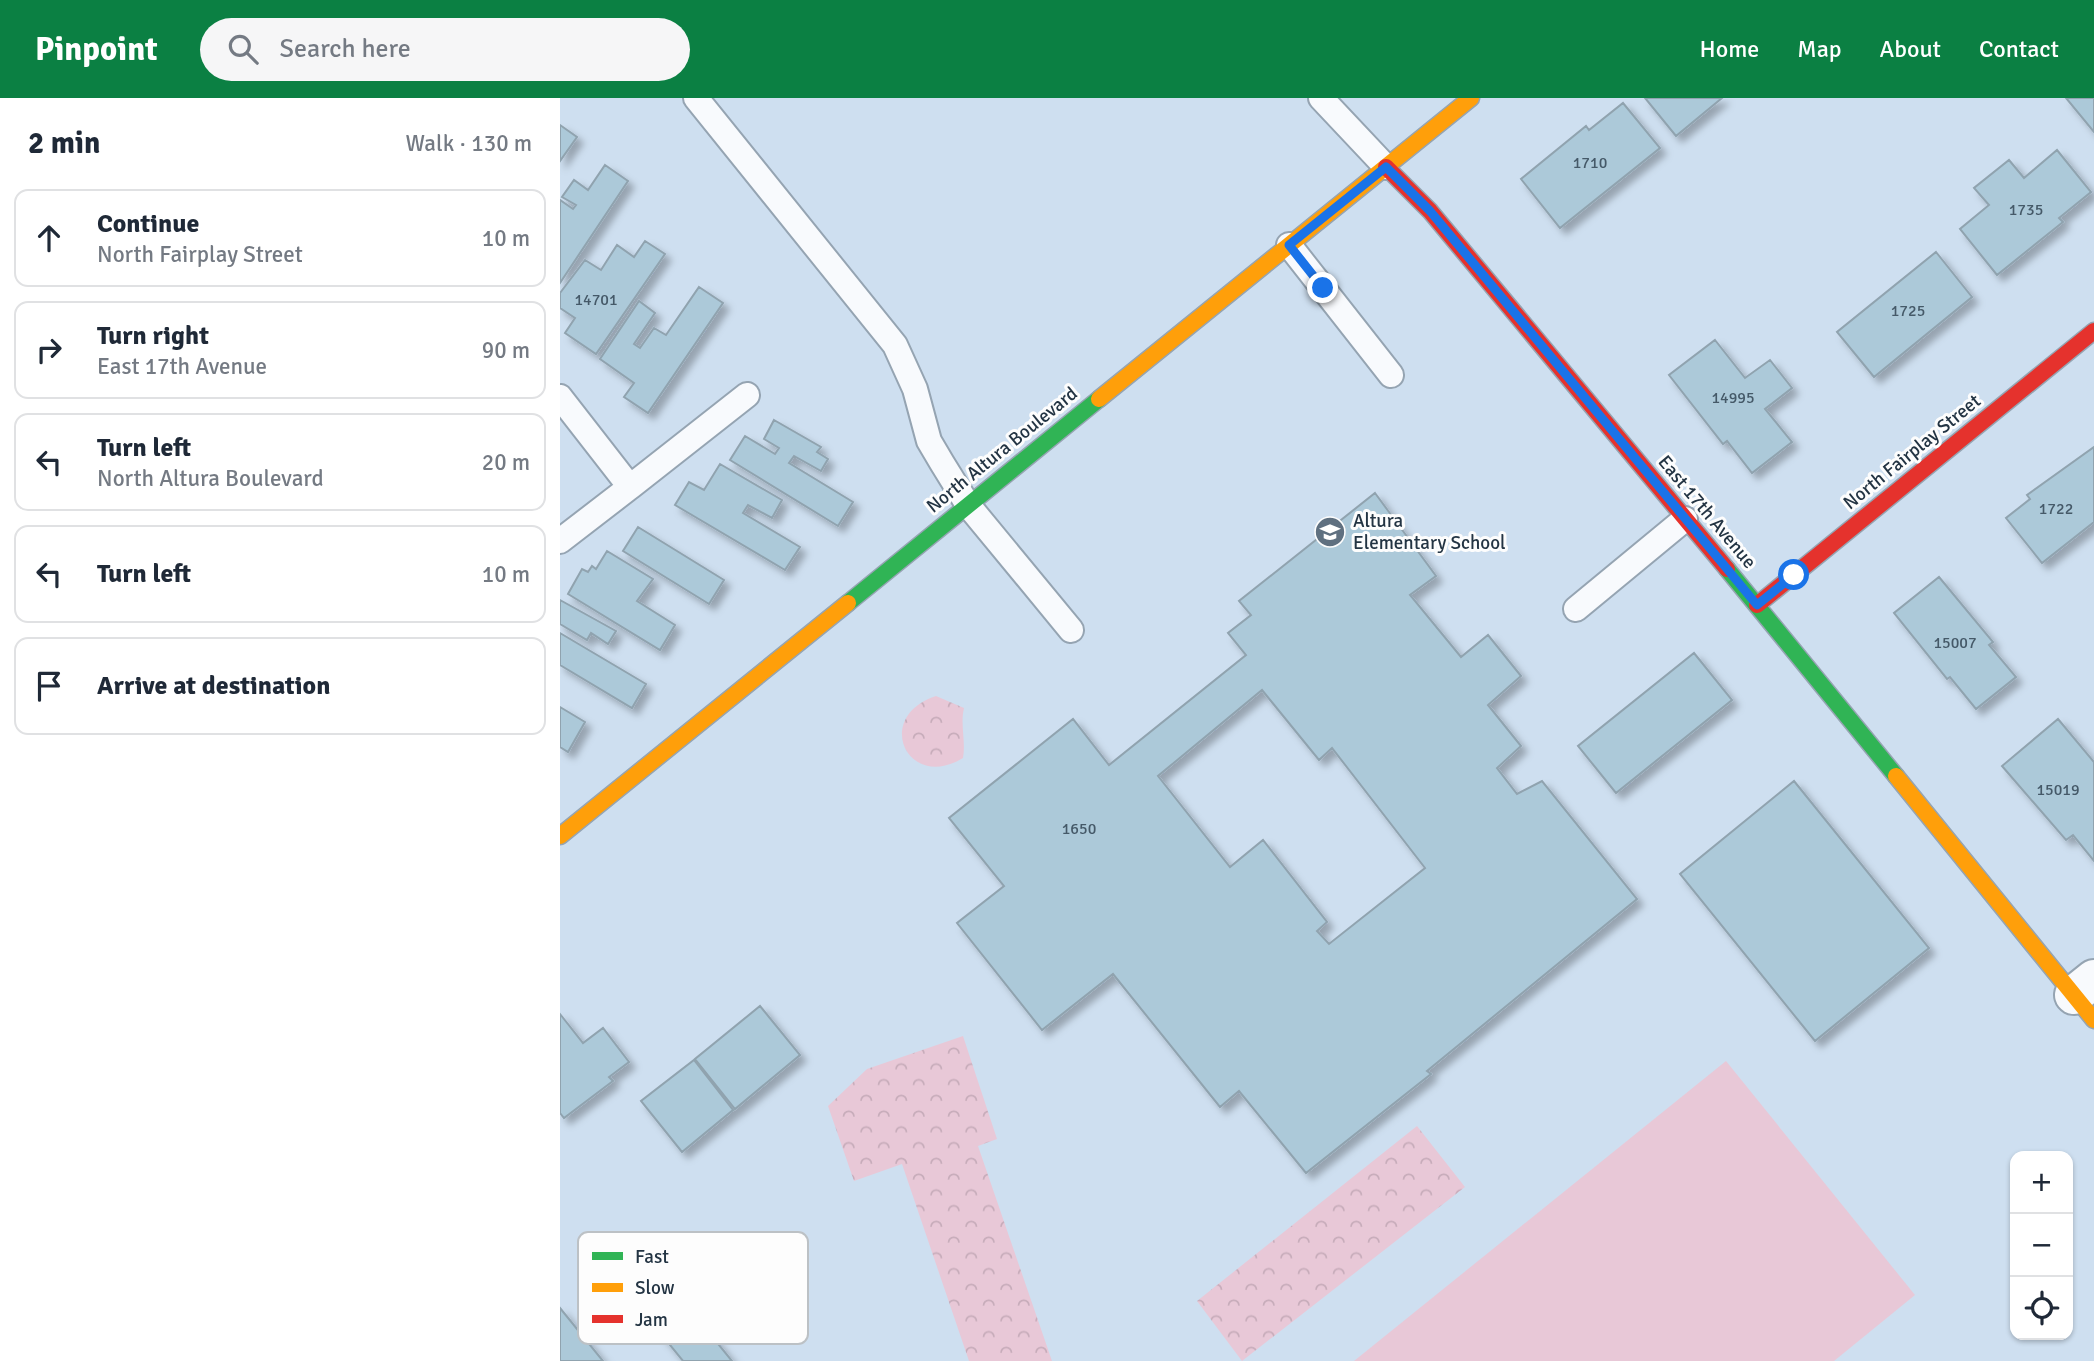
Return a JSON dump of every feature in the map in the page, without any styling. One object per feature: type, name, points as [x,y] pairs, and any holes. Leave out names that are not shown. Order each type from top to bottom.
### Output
[{"type":"street","name":"North Altura Boulevard","points":[[560,836],[1471,98]]},
{"type":"street","name":"East 17th Avenue","points":[[1386,167],[1430,211],[2087,998]]},
{"type":"street","name":"North Fairplay Street","points":[[1757,605],[2094,331]]},
{"type":"lane","points":[[696,98],[895,345],[915,389],[929,441],[968,505],[1071,630]]},
{"type":"lane","points":[[1321,98],[1386,167]]},
{"type":"lane","points":[[1289,245],[1391,375]]},
{"type":"lane","points":[[560,541],[627,484],[747,394]]},
{"type":"lane","points":[[560,397],[627,484]]},
{"type":"lane","points":[[1576,609],[1685,519]]},
{"type":"green space","points":[[936,696],[964,708],[963,758],[943,766],[927,766],[913,759],[905,748],[902,734],[905,719],[917,706]]},
{"type":"green space","points":[[963,1036],[997,1139],[978,1146],[1052,1361],[969,1361],[902,1164],[854,1181],[828,1106],[867,1069]]},
{"type":"green space","points":[[1726,1061],[1915,1295],[1834,1361],[1354,1361]]},
{"type":"green space","points":[[1417,1126],[1465,1187],[1242,1361],[1197,1301]]},
{"type":"building","points":[[1645,98],[1722,98],[1676,136]]},
{"type":"building","points":[[2066,98],[2094,98],[2094,132]]},
{"type":"building","points":[[1623,103],[1660,148],[1560,228],[1521,179],[1586,126],[1589,130]]},
{"type":"building","points":[[560,125],[577,137],[560,161]]},
{"type":"building","points":[[2057,150],[2091,192],[2059,218],[2063,222],[1997,275],[1960,229],[1989,205],[1974,188],[2009,160],[2024,178]]},
{"type":"building","points":[[605,165],[628,181],[560,283],[560,200],[573,209],[576,205],[562,197],[574,180],[588,190]]},
{"type":"building","points":[[645,241],[665,254],[596,354],[565,333],[575,318],[560,308],[560,293],[585,260],[601,270],[617,245],[634,257]]},
{"type":"building","points":[[1936,252],[1972,297],[1874,377],[1837,332]]},
{"type":"building","points":[[699,287],[723,303],[648,413],[624,397],[634,383],[600,359],[639,301],[655,313],[634,344],[640,348],[654,328],[666,335]]},
{"type":"building","points":[[1715,340],[1745,378],[1770,360],[1792,388],[1765,409],[1792,442],[1752,473],[1727,441],[1723,444],[1669,375]]},
{"type":"building","points":[[774,420],[821,447],[817,452],[828,459],[821,471],[794,456],[789,463],[853,502],[838,526],[730,460],[745,436],[775,454],[779,448],[764,439]]},
{"type":"building","points":[[2094,447],[2094,522],[2042,563],[2006,518],[2030,499],[2027,495]]},
{"type":"building","points":[[720,464],[782,500],[772,518],[748,505],[743,513],[800,547],[785,570],[675,505],[689,482],[704,490]]},
{"type":"building","points":[[1375,493],[1436,576],[1410,595],[1461,657],[1488,635],[1521,676],[1488,705],[1521,746],[1497,768],[1517,794],[1542,781],[1637,899],[1427,1071],[1431,1074],[1306,1173],[1239,1091],[1220,1107],[1113,974],[1042,1030],[957,923],[1004,886],[949,818],[1073,719],[1109,765],[1246,655],[1228,633],[1251,615],[1239,601]],"holes":[[[1262,690],[1319,760],[1332,748],[1425,868],[1329,944],[1317,931],[1327,922],[1263,840],[1230,867],[1158,776]]]},
{"type":"building","points":[[638,527],[724,580],[709,604],[623,551]]},
{"type":"building","points":[[607,551],[653,579],[637,601],[675,625],[660,650],[568,594],[582,569],[588,572],[592,566],[596,569]]},
{"type":"building","points":[[1939,577],[1993,642],[1989,645],[2016,677],[1976,709],[1950,677],[1947,679],[1894,613]]},
{"type":"building","points":[[560,600],[616,631],[608,644],[591,633],[587,640],[560,624]]},
{"type":"building","points":[[560,633],[646,684],[632,708],[560,665]]},
{"type":"building","points":[[1694,653],[1732,700],[1616,793],[1578,746]]},
{"type":"building","points":[[560,707],[585,722],[568,752],[560,747]]},
{"type":"building","points":[[2058,719],[2094,762],[2094,861],[2073,835],[2066,840],[2002,766]]},
{"type":"building","points":[[1794,781],[1929,948],[1815,1041],[1680,874]]},
{"type":"building","points":[[760,1006],[800,1055],[735,1109],[695,1059]]},
{"type":"building","points":[[560,1014],[583,1043],[603,1028],[629,1062],[609,1077],[613,1081],[564,1118],[560,1113]]},
{"type":"building","points":[[694,1060],[733,1110],[682,1152],[641,1101]]},
{"type":"building","points":[[560,1308],[578,1330],[578,1344],[589,1344],[603,1361],[560,1361]]},
{"type":"building","points":[[669,1344],[718,1344],[732,1361],[683,1361]]},
{"type":"traffic: fast","points":[[848,603],[1099,399]]},
{"type":"traffic: fast","points":[[1727,569],[1896,776]]},
{"type":"traffic: slow","points":[[1099,399],[1471,98]]},
{"type":"traffic: slow","points":[[560,836],[848,603]]},
{"type":"traffic: slow","points":[[1896,776],[2094,1020]]},
{"type":"traffic: jam","points":[[1386,167],[1430,211],[1727,569]]},
{"type":"traffic: jam","points":[[1757,605],[2094,331]]},
{"type":"place","name":"Altura Elementary School","points":[[1330,532]]},
{"type":"route","points":[[1323,288],[1289,245],[1386,167],[1430,211],[1757,605],[1794,575]]}]
